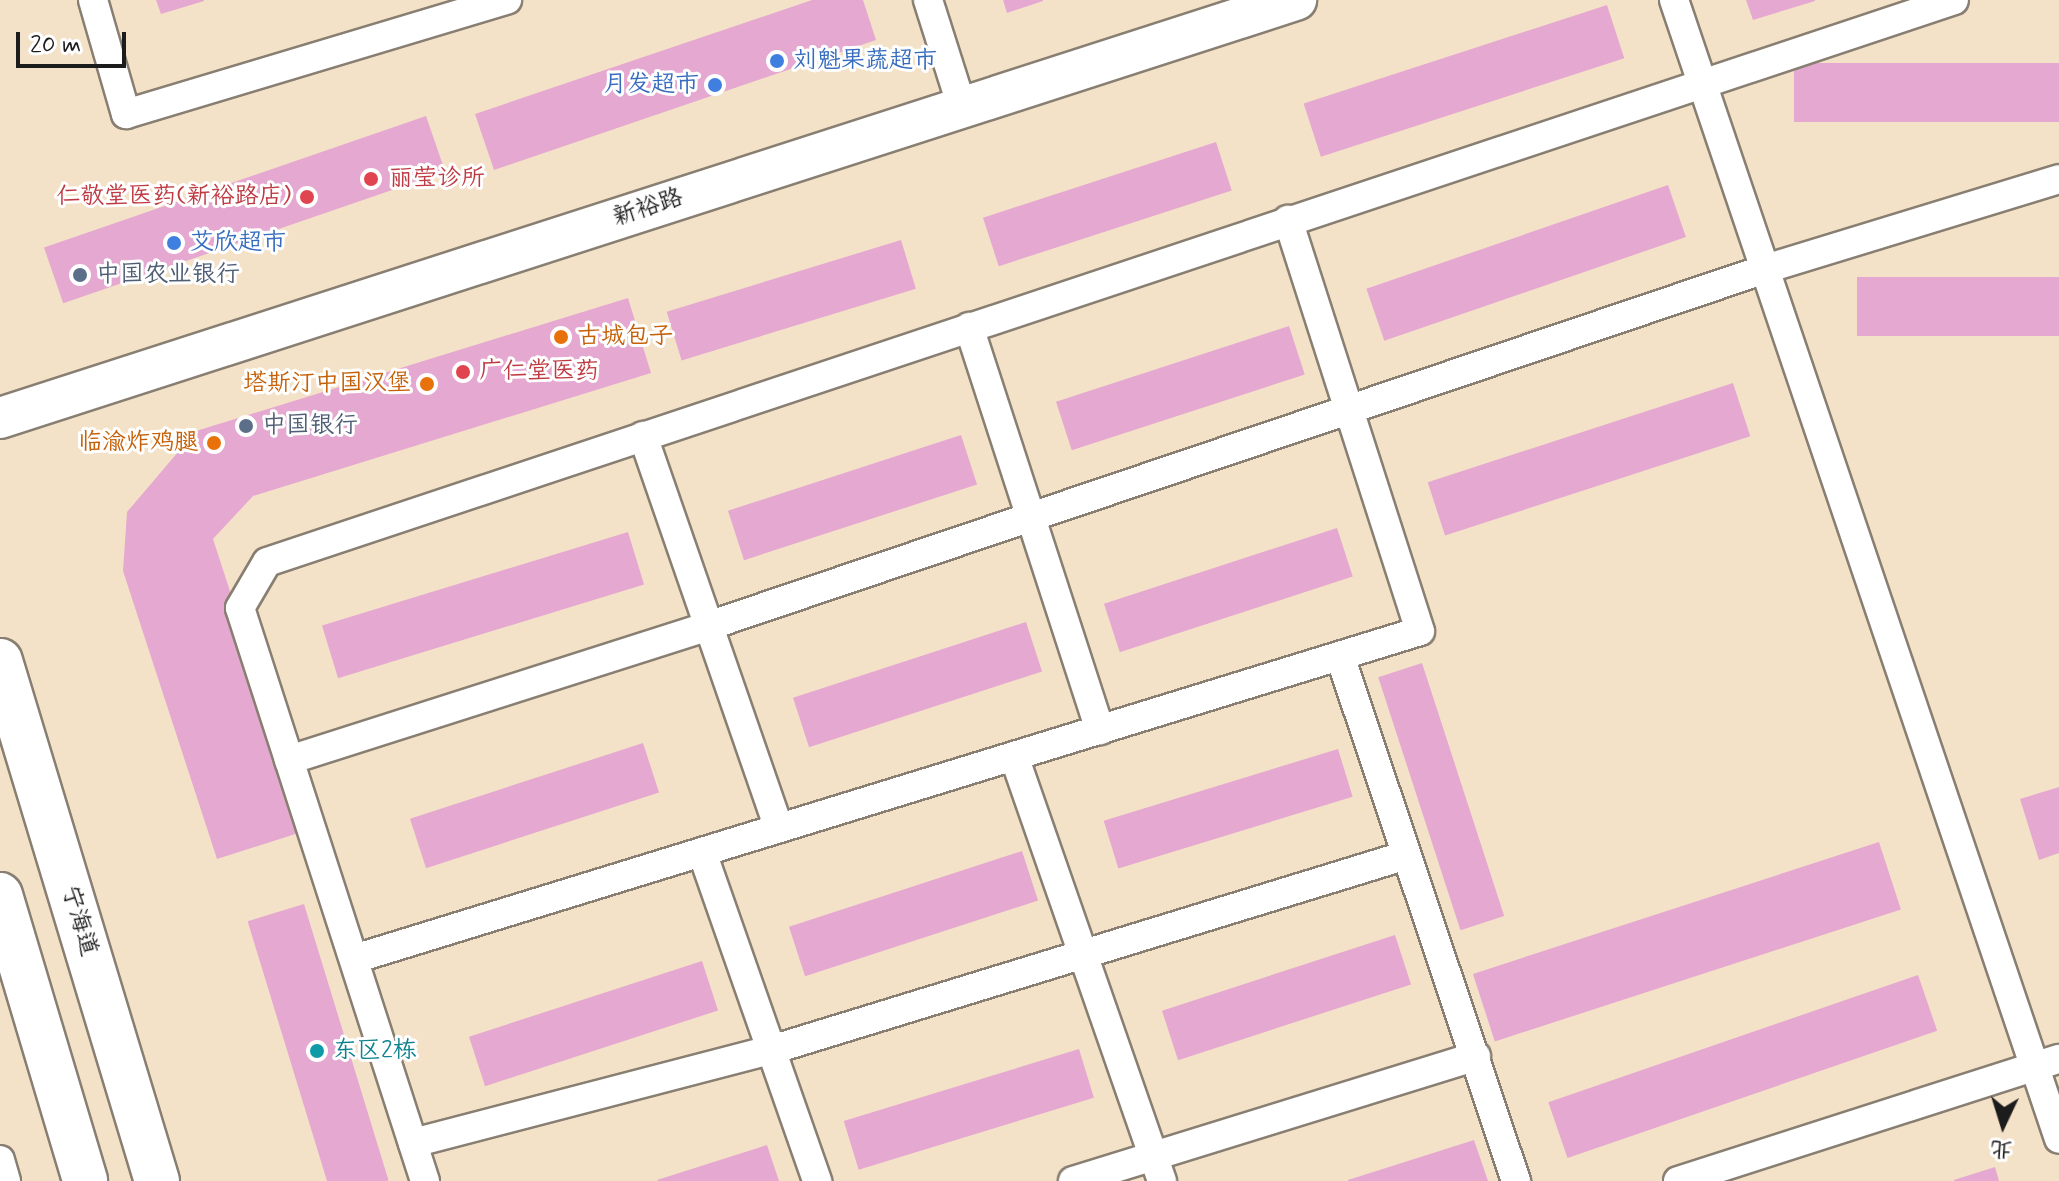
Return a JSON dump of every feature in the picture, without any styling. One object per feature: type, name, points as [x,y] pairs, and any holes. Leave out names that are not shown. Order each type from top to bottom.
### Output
[{"type":"main road","name":"宁海道","points":[[0,661],[157,1181]]},
{"type":"main road","points":[[0,895],[85,1181]]},
{"type":"street","points":[[93,0],[126,114],[507,0]]},
{"type":"street","points":[[928,0],[962,107]]},
{"type":"street","name":"新裕路","points":[[0,418],[1296,0]]},
{"type":"street","points":[[1674,0],[1765,269],[2047,1063],[2059,1139]]},
{"type":"street","points":[[425,1181],[240,608],[267,562],[1954,0]]},
{"type":"street","points":[[289,760],[711,625],[1765,269],[2059,179]]},
{"type":"street","points":[[354,959],[1420,631],[1288,220]]},
{"type":"street","points":[[969,327],[1100,730]]},
{"type":"street","points":[[643,436],[779,828]]},
{"type":"street","points":[[1340,656],[1516,1181]]},
{"type":"street","points":[[1014,756],[1157,1168]]},
{"type":"street","points":[[702,852],[817,1181]]},
{"type":"street","points":[[413,1143],[771,1050],[1081,949],[1407,855]]},
{"type":"street","points":[[1073,1181],[1157,1168],[1476,1056]]},
{"type":"street","points":[[1678,1181],[2047,1063]]},
{"type":"street","points":[[0,1160],[6,1181]]},
{"type":"building","points":[[156,0],[204,0],[204,1],[161,14]]},
{"type":"building","points":[[812,0],[863,0],[876,40],[494,170],[475,114]]},
{"type":"building","points":[[1003,0],[1043,0],[1043,1],[1007,13]]},
{"type":"building","points":[[1746,0],[1815,0],[1815,1],[1753,20]]},
{"type":"building","points":[[1607,5],[1624,58],[1321,157],[1304,104]]},
{"type":"building","points":[[1794,63],[2059,63],[2059,122],[1794,122]]},
{"type":"building","points":[[426,116],[445,172],[63,303],[44,248]]},
{"type":"building","points":[[1216,142],[1232,191],[999,266],[983,218]]},
{"type":"building","points":[[1668,185],[1686,237],[1384,341],[1366,289]]},
{"type":"building","points":[[901,240],[916,289],[682,360],[667,312]]},
{"type":"building","points":[[1857,277],[2059,277],[2059,336],[1857,336]]},
{"type":"building","points":[[628,298],[651,373],[253,496],[213,539],[308,830],[217,859],[123,571],[127,512],[196,431]]},
{"type":"building","points":[[1289,326],[1305,375],[1072,450],[1056,402]]},
{"type":"building","points":[[1733,383],[1750,436],[1445,535],[1428,482]]},
{"type":"building","points":[[961,435],[977,484],[744,560],[728,511]]},
{"type":"building","points":[[1337,528],[1353,577],[1120,652],[1104,604]]},
{"type":"building","points":[[628,532],[644,585],[338,678],[322,626]]},
{"type":"building","points":[[1026,622],[1042,671],[809,747],[793,698]]},
{"type":"building","points":[[1422,663],[1504,916],[1460,930],[1378,677]]},
{"type":"building","points":[[643,743],[659,792],[426,868],[410,819]]},
{"type":"building","points":[[1338,749],[1353,797],[1118,868],[1104,821]]},
{"type":"building","points":[[2059,787],[2059,853],[2039,860],[2020,799]]},
{"type":"building","points":[[1879,842],[1901,910],[1495,1041],[1473,974]]},
{"type":"building","points":[[1022,851],[1038,900],[805,976],[789,927]]},
{"type":"building","name":"东区2栋","points":[[304,904],[388,1180],[327,1181],[248,921]]},
{"type":"building","points":[[1395,935],[1411,984],[1178,1060],[1162,1011]]},
{"type":"building","points":[[702,961],[718,1010],[485,1086],[469,1037]]},
{"type":"building","points":[[1918,975],[1937,1031],[1568,1158],[1548,1102]]},
{"type":"building","points":[[1079,1049],[1094,1098],[859,1170],[844,1121]]},
{"type":"building","points":[[1474,1140],[1488,1181],[1348,1181],[1348,1180]]},
{"type":"building","points":[[767,1145],[779,1181],[657,1180]]},
{"type":"building","points":[[1995,1167],[1999,1181],[1954,1181],[1954,1180]]},
{"type":"place","name":"刘魁果蔬超市","points":[[777,61]]},
{"type":"place","name":"月发超市","points":[[715,85]]},
{"type":"place","name":"丽莹诊所","points":[[371,179]]},
{"type":"place","name":"仁敬堂医药(新裕路店)","points":[[307,197]]},
{"type":"place","name":"艾欣超市","points":[[174,243]]},
{"type":"place","name":"中国农业银行","points":[[80,275]]},
{"type":"place","name":"古城包子","points":[[561,337]]},
{"type":"place","name":"广仁堂医药","points":[[463,372]]},
{"type":"place","name":"塔斯汀中国汉堡","points":[[427,384]]},
{"type":"place","name":"中国银行","points":[[246,426]]},
{"type":"place","name":"临渝炸鸡腿","points":[[214,443]]},
{"type":"place","name":"东区2栋","points":[[317,1051]]}]
